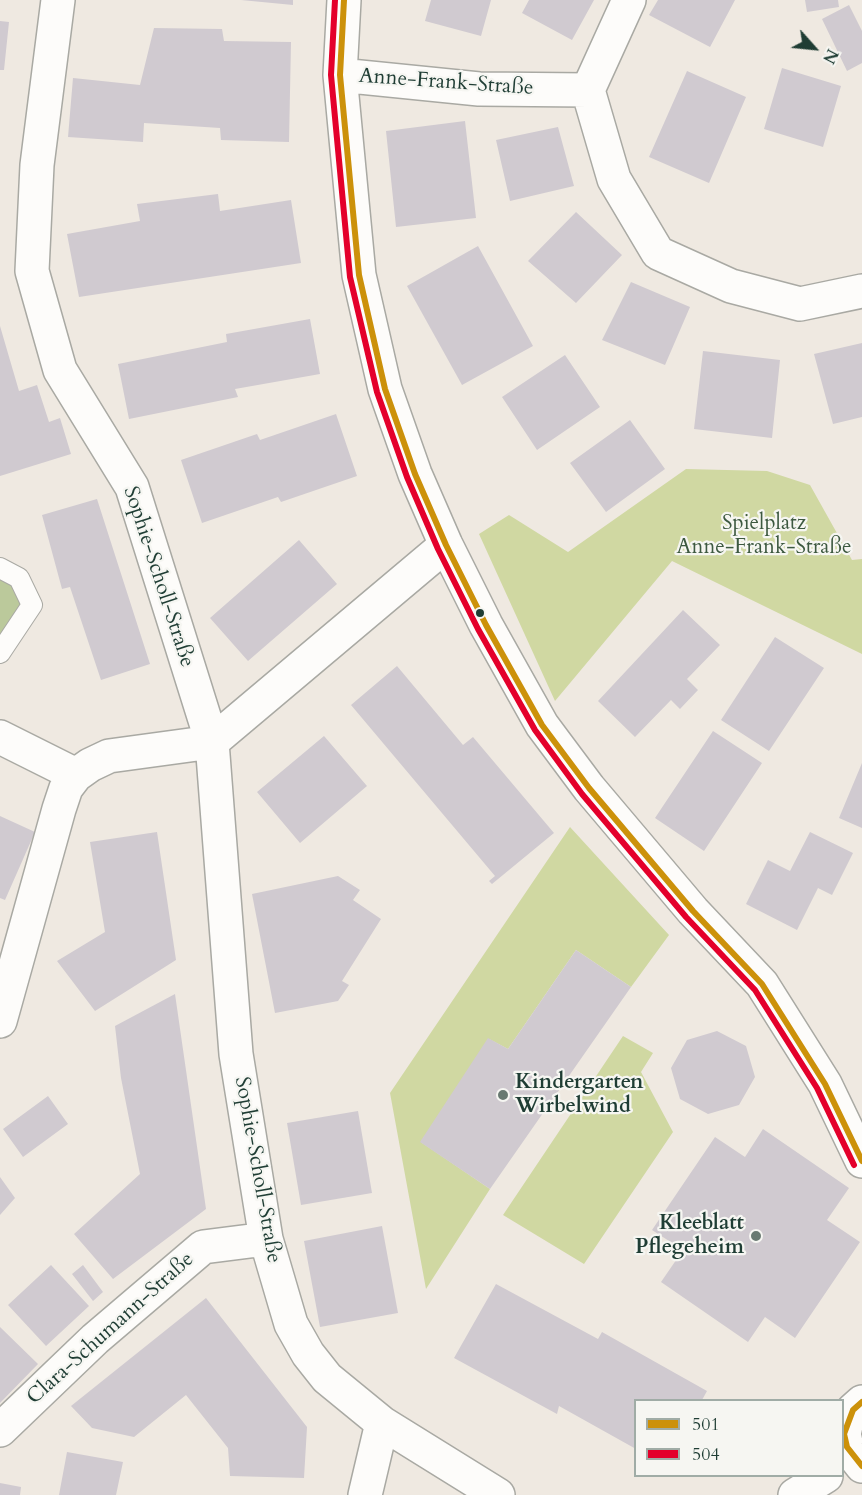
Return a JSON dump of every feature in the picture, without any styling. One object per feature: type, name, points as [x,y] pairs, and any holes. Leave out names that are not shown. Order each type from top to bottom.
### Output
[{"type":"street","name":"Sophie-Scholl-Straße","points":[[58,0],[37,165],[32,271],[60,370],[139,483],[212,742],[236,1054],[266,1239],[291,1324],[308,1354],[327,1378],[382,1423],[498,1495]]},
{"type":"street","name":"Anne-Frank-Straße","points":[[344,0],[340,75],[359,275],[386,389],[415,474],[446,545],[486,625],[542,725],[589,788],[670,884],[762,984],[825,1084],[862,1161]]},
{"type":"street","points":[[629,0],[588,90],[614,179],[658,253],[731,286],[800,303],[862,291]]},
{"type":"street","name":"Anne-Frank-Straße","points":[[340,75],[479,89],[588,90]]},
{"type":"street","points":[[0,1021],[59,809],[66,788],[76,776],[90,765],[110,756],[212,742],[446,545]]},
{"type":"street","points":[[0,737],[76,776]]},
{"type":"street","name":"Clara-Schumann-Straße","points":[[0,1430],[95,1339],[202,1247],[266,1239]]},
{"type":"street","points":[[853,1463],[844,1434],[853,1410],[862,1402]]},
{"type":"street","points":[[365,1495],[382,1423]]},
{"type":"street","points":[[795,1495],[824,1477]]},
{"type":"lane","points":[[0,568],[19,578],[32,605],[0,653]]},
{"type":"green space","name":"Spielplatz Anne-Frank-Straße","points":[[686,469],[767,471],[810,485],[852,560],[862,559],[862,654],[672,561],[555,701],[479,534],[509,515],[568,552]]},
{"type":"green space","points":[[0,568],[32,605],[0,653]]},
{"type":"green space","points":[[570,827],[669,935],[631,987],[576,950],[508,1049],[489,1039],[421,1142],[490,1189],[426,1289],[390,1093]]},
{"type":"green space","points":[[623,1036],[653,1053],[641,1072],[673,1132],[584,1264],[503,1215]]},
{"type":"building","points":[[241,0],[293,0],[293,5]]},
{"type":"building","points":[[431,0],[491,0],[481,36],[425,21]]},
{"type":"building","points":[[529,0],[594,0],[572,40],[522,13]]},
{"type":"building","points":[[658,0],[735,0],[710,47],[649,15]]},
{"type":"building","points":[[805,0],[838,0],[839,7],[807,12]]},
{"type":"building","points":[[849,5],[862,31],[862,63],[847,71],[822,19]]},
{"type":"building","points":[[0,21],[9,22],[4,70],[0,70]]},
{"type":"building","points":[[154,28],[222,29],[224,41],[291,42],[289,142],[221,140],[220,128],[144,123],[143,142],[68,137],[73,78],[140,85]]},
{"type":"building","points":[[782,68],[841,86],[823,147],[764,129]]},
{"type":"building","points":[[687,71],[746,97],[709,183],[649,157]]},
{"type":"building","points":[[465,121],[476,218],[396,227],[386,131]]},
{"type":"building","points":[[558,127],[574,186],[510,201],[496,140]]},
{"type":"building","points":[[218,194],[220,211],[291,200],[301,263],[79,297],[67,234],[140,221],[137,204]]},
{"type":"building","points":[[576,212],[622,255],[576,303],[528,261]]},
{"type":"building","points":[[478,246],[533,346],[462,385],[407,286]]},
{"type":"building","points":[[631,282],[690,307],[665,365],[602,340]]},
{"type":"building","points":[[310,319],[320,374],[235,389],[238,397],[129,419],[118,364],[227,342],[226,334]]},
{"type":"building","points":[[0,326],[19,391],[37,385],[49,422],[60,418],[71,454],[0,476]]},
{"type":"building","points":[[862,343],[862,417],[833,424],[814,354]]},
{"type":"building","points":[[703,351],[780,360],[772,438],[694,429]]},
{"type":"building","points":[[565,355],[600,407],[537,450],[502,397]]},
{"type":"building","points":[[336,414],[357,476],[281,502],[278,497],[202,523],[181,460],[257,434],[260,440]]},
{"type":"building","points":[[630,420],[665,469],[606,512],[570,463]]},
{"type":"building","points":[[97,499],[150,664],[101,680],[70,587],[62,589],[42,515]]},
{"type":"building","points":[[299,540],[337,584],[248,661],[210,618]]},
{"type":"building","points":[[683,610],[720,645],[687,679],[698,690],[680,709],[671,700],[635,737],[598,701]]},
{"type":"building","points":[[775,637],[824,668],[769,751],[721,720]]},
{"type":"building","points":[[397,666],[463,745],[473,737],[554,833],[492,884],[489,881],[495,876],[351,705]]},
{"type":"building","points":[[713,731],[762,763],[704,851],[655,818]]},
{"type":"building","points":[[324,736],[367,786],[300,843],[257,792]]},
{"type":"building","points":[[862,763],[862,828],[839,818]]},
{"type":"building","points":[[0,816],[35,832],[5,900],[0,898]]},
{"type":"building","points":[[157,832],[176,960],[95,1011],[57,961],[105,932],[90,842]]},
{"type":"building","points":[[810,832],[853,853],[832,895],[818,888],[797,930],[746,904],[768,860],[790,871]]},
{"type":"building","points":[[338,876],[360,890],[353,900],[381,919],[342,981],[349,985],[338,1001],[275,1013],[252,894]]},
{"type":"building","name":"Kindergarten Wirbelwind","points":[[576,950],[631,987],[490,1189],[420,1142],[488,1038],[508,1049]]},
{"type":"building","points":[[175,994],[206,1209],[113,1279],[74,1234],[140,1174],[121,1078],[115,1026]]},
{"type":"building","points":[[717,1031],[746,1046],[755,1077],[739,1105],[708,1114],[680,1099],[671,1068],[687,1040]]},
{"type":"building","points":[[48,1096],[68,1124],[23,1157],[3,1129]]},
{"type":"building","points":[[358,1111],[372,1193],[301,1205],[287,1123]]},
{"type":"building","name":"Kleeblatt Pflegeheim","points":[[763,1129],[849,1188],[827,1220],[860,1242],[795,1338],[765,1317],[748,1342],[661,1282],[683,1250],[652,1230],[715,1137],[745,1157]]},
{"type":"building","points":[[0,1177],[15,1198],[0,1215]]},
{"type":"building","points":[[382,1226],[398,1313],[320,1327],[304,1241]]},
{"type":"building","points":[[51,1265],[89,1306],[46,1346],[8,1305]]},
{"type":"building","points":[[83,1265],[103,1292],[93,1301],[72,1274]]},
{"type":"building","points":[[496,1284],[598,1339],[602,1332],[707,1391],[703,1399],[634,1399],[634,1448],[559,1406],[557,1414],[454,1358]]},
{"type":"building","points":[[206,1298],[307,1427],[304,1478],[230,1476],[228,1448],[186,1395],[134,1437],[92,1428],[71,1406]]},
{"type":"building","points":[[0,1327],[38,1364],[0,1403]]},
{"type":"building","points":[[67,1452],[123,1462],[116,1495],[59,1495]]},
{"type":"building","points":[[0,1483],[21,1487],[20,1495],[0,1495]]},
{"type":"transit line","name":"504","points":[[335,0],[331,75],[350,277],[377,392],[407,477],[438,549],[478,629],[535,730],[582,794],[686,917],[755,990],[817,1088],[854,1165]]},
{"type":"transit line","name":"501","points":[[344,0],[340,75],[359,275],[385,389],[415,474],[446,545],[486,625],[542,725],[589,788],[693,911],[762,984],[825,1084],[862,1161]]},
{"type":"transit line","name":"501","points":[[862,1402],[853,1410],[844,1434],[847,1447],[862,1466]]},
{"type":"place","name":"Kindergarten Wirbelwind","points":[[503,1095]]},
{"type":"place","name":"Kleeblatt Pflegeheim","points":[[756,1236]]}]
